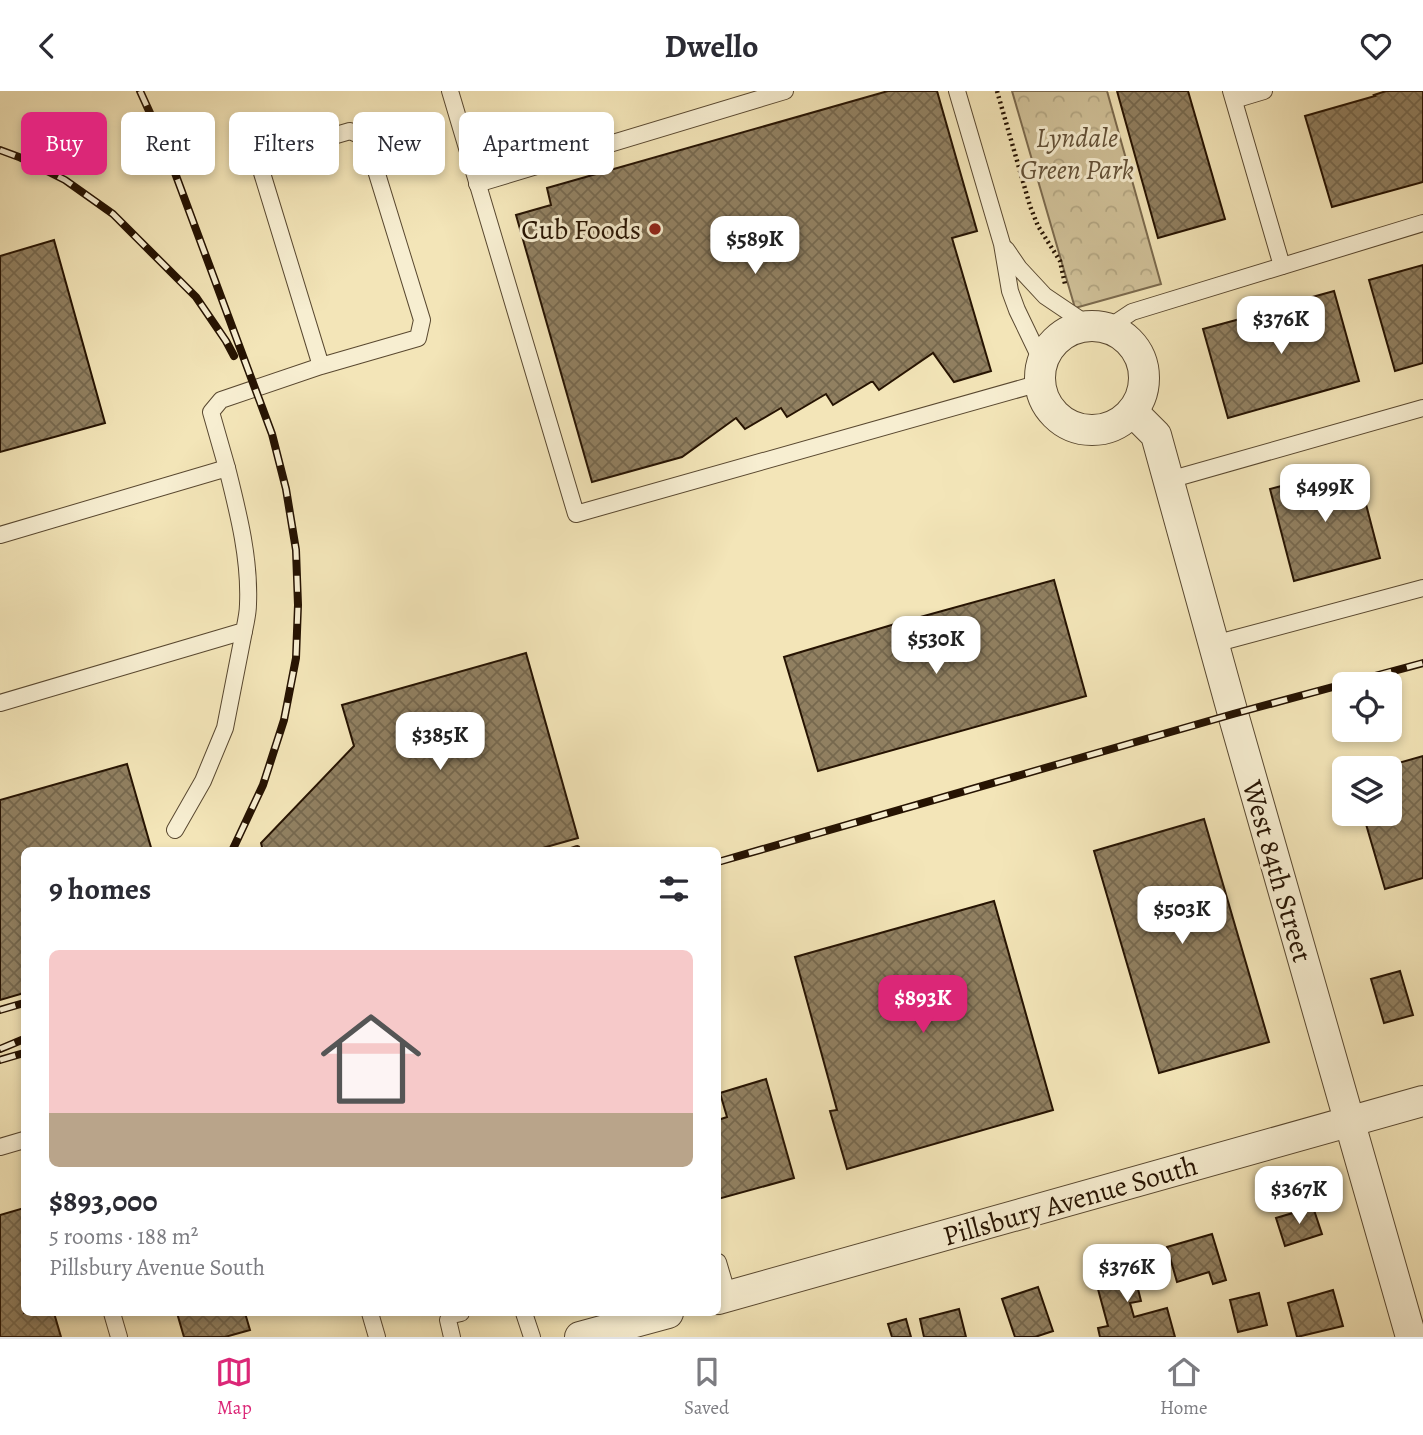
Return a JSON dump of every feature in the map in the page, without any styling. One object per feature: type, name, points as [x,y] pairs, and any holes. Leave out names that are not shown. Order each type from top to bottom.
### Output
[{"type":"street","points":[[1098,327],[1126,338],[1139,354],[1145,373],[1143,394],[1133,412],[1117,425],[1097,431],[1076,429],[1059,418],[1046,403],[1041,372],[1052,344],[1068,331],[1098,327]]},
{"type":"street","name":"West 84th Street","points":[[1133,412],[1156,435],[1411,1337]]},
{"type":"street","name":"Pillsbury Avenue South","points":[[723,1297],[1423,1101]]},
{"type":"street","points":[[580,1337],[656,1316]]},
{"type":"lane","points":[[450,91],[576,514],[1041,372],[1014,300],[1002,244],[957,91]]},
{"type":"lane","points":[[477,184],[785,91]]},
{"type":"lane","points":[[1264,91],[1232,96],[1282,266]]},
{"type":"lane","points":[[175,830],[203,781],[225,728],[248,605],[246,562],[236,506],[211,412],[221,400],[321,366],[418,338],[422,320],[366,138],[350,131],[271,155],[262,173],[321,366]]},
{"type":"lane","points":[[1002,244],[1019,268],[1045,296],[1098,327],[1132,312],[1423,223]]},
{"type":"lane","points":[[1169,480],[1423,408]]},
{"type":"lane","points":[[0,535],[226,468]]},
{"type":"lane","points":[[1214,644],[1423,589]]},
{"type":"lane","points":[[0,703],[244,631]]},
{"type":"lane","points":[[0,1147],[21,1141]]},
{"type":"lane","points":[[113,1316],[119,1337]]},
{"type":"lane","points":[[371,1316],[377,1337]]},
{"type":"lane","points":[[451,1316],[448,1320],[452,1337]]},
{"type":"lane","points":[[525,1316],[532,1337]]},
{"type":"path","points":[[997,91],[1030,207],[1038,226],[1060,261],[1066,285]]},
{"type":"green space","name":"Lyndale Green Park","points":[[1012,91],[1107,91],[1161,284],[1075,308]]},
{"type":"building","points":[[888,91],[937,91],[977,231],[952,238],[991,371],[954,382],[933,353],[879,390],[871,382],[833,405],[826,394],[787,417],[781,408],[745,429],[736,418],[682,457],[592,482],[516,215],[551,205],[547,188],[593,175],[614,175],[614,169]]},
{"type":"building","points":[[1117,91],[1188,91],[1225,219],[1158,238]]},
{"type":"building","points":[[1386,91],[1423,91],[1423,182],[1332,207],[1305,116]]},
{"type":"building","points":[[54,240],[105,423],[0,452],[0,256]]},
{"type":"building","points":[[1423,265],[1423,363],[1395,371],[1369,280]]},
{"type":"building","points":[[1334,291],[1359,381],[1228,418],[1203,329],[1262,313],[1264,321],[1290,313],[1287,304]]},
{"type":"building","points":[[1356,466],[1380,558],[1294,581],[1270,489]]},
{"type":"building","points":[[1054,580],[1086,696],[818,771],[784,657]]},
{"type":"building","points":[[526,653],[578,838],[546,847],[262,847],[261,843],[354,746],[342,705]]},
{"type":"building","points":[[1423,756],[1423,878],[1385,889],[1367,826],[1402,826],[1402,762]]},
{"type":"building","points":[[127,764],[151,847],[21,847],[21,994],[0,1000],[0,800]]},
{"type":"building","points":[[1204,819],[1269,1042],[1159,1073],[1094,851]]},
{"type":"building","points":[[994,901],[1053,1110],[847,1169],[830,1111],[837,1110],[795,957]]},
{"type":"building","points":[[1400,971],[1413,1015],[1384,1023],[1371,979]]},
{"type":"building","points":[[766,1079],[794,1178],[721,1198],[721,1119],[727,1117],[721,1093]]},
{"type":"building","points":[[1313,1207],[1322,1234],[1285,1246],[1276,1218]]},
{"type":"building","points":[[21,1209],[21,1316],[55,1316],[61,1337],[0,1337],[0,1215]]},
{"type":"building","points":[[1212,1234],[1226,1280],[1213,1284],[1209,1272],[1177,1282],[1167,1247]]},
{"type":"building","points":[[1130,1257],[1141,1301],[1130,1303],[1134,1317],[1167,1308],[1175,1337],[1100,1337],[1098,1328],[1108,1326],[1092,1267]]},
{"type":"building","points":[[1038,1287],[1053,1331],[1035,1337],[1015,1337],[1002,1299]]},
{"type":"building","points":[[1333,1290],[1343,1326],[1297,1337],[1288,1303]]},
{"type":"building","points":[[1259,1293],[1267,1325],[1238,1332],[1230,1300]]},
{"type":"building","points":[[959,1309],[966,1337],[924,1337],[920,1319]]},
{"type":"building","points":[[178,1316],[246,1316],[250,1330],[225,1337],[184,1337]]},
{"type":"building","points":[[906,1319],[911,1337],[892,1337],[888,1324]]},
{"type":"railway","points":[[140,91],[165,146],[272,434],[286,489],[296,550],[296,658],[284,720],[263,785],[234,847]]},
{"type":"railway","points":[[0,150],[65,180],[113,214],[196,297],[234,356]]},
{"type":"railway","points":[[1390,672],[1423,663]]},
{"type":"railway","points":[[721,861],[1332,687]]},
{"type":"railway","points":[[0,1010],[21,1004]]},
{"type":"railway","points":[[0,1049],[21,1040]]},
{"type":"railway","points":[[0,1060],[21,1054]]},
{"type":"place","name":"Cub Foods","points":[[655,229]]}]
